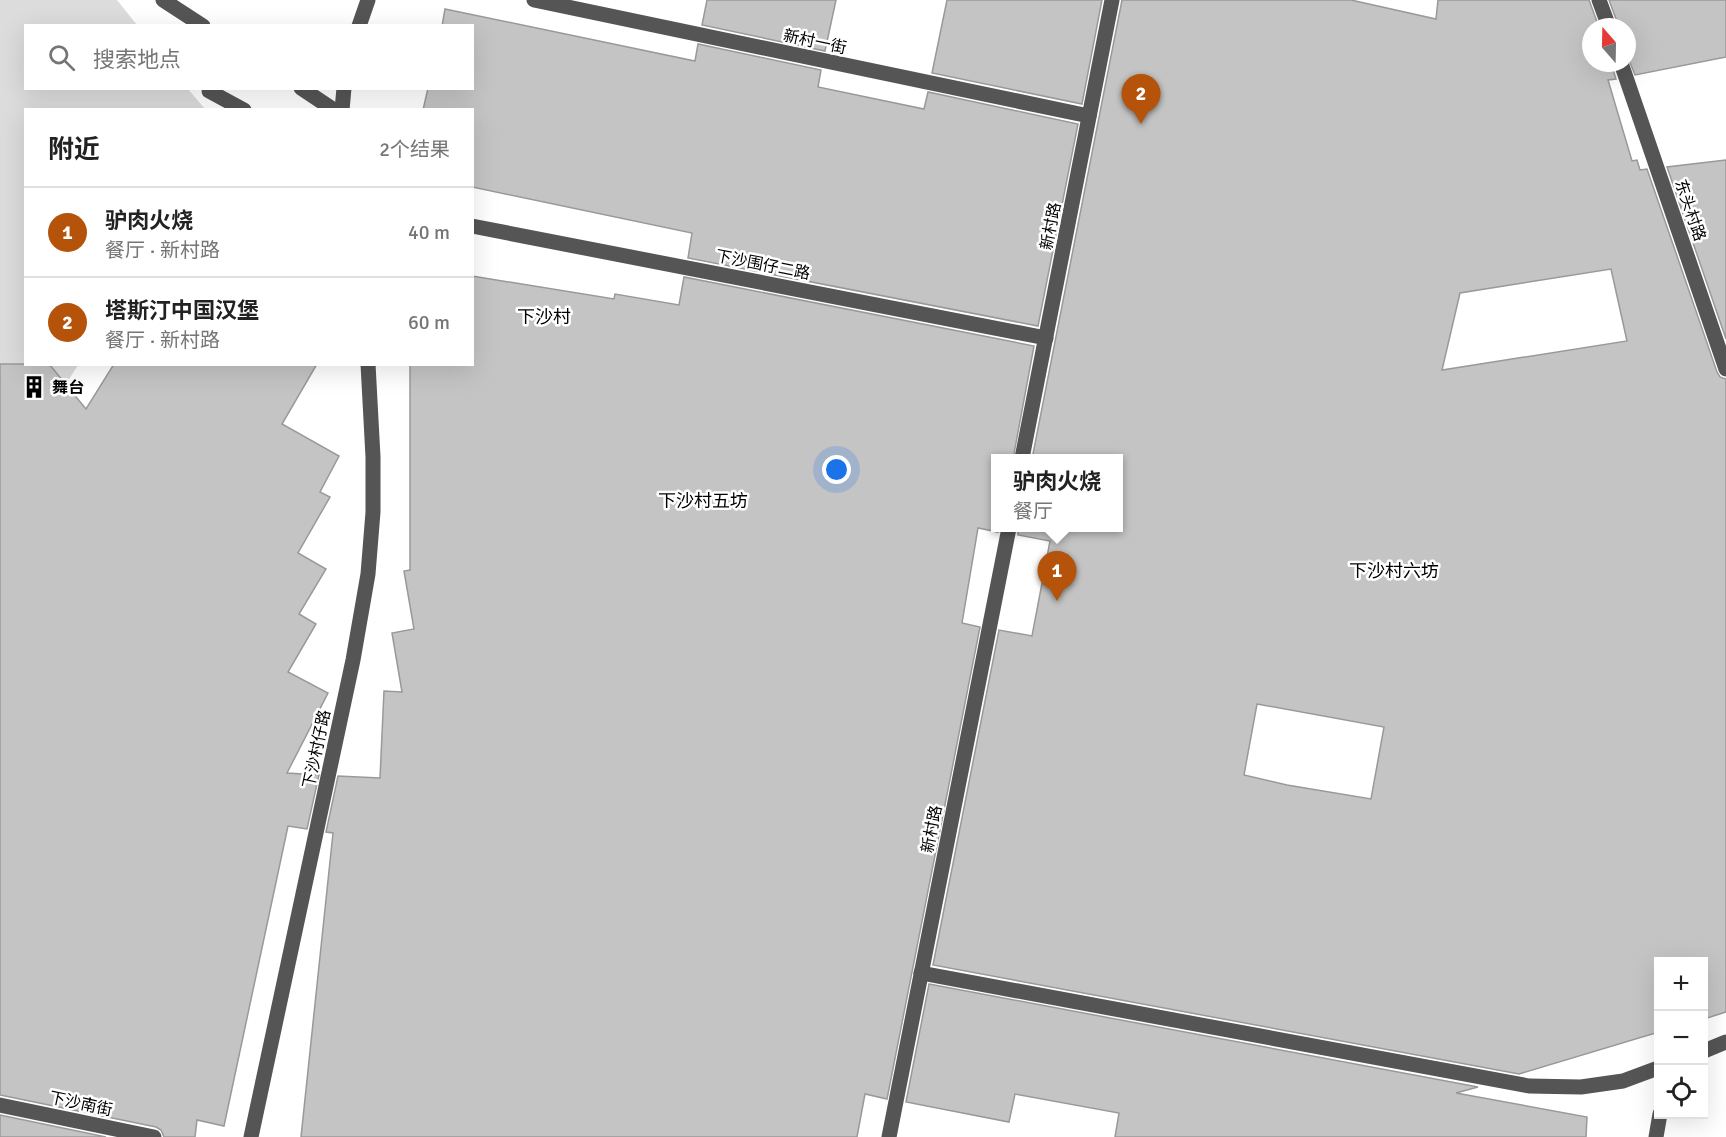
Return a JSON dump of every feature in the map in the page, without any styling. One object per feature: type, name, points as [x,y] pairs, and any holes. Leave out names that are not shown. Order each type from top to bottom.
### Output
[{"type":"street","points":[[163,0],[200,24]]},
{"type":"street","points":[[360,24],[368,0]]},
{"type":"street","name":"新村一街","points":[[534,0],[1089,116]]},
{"type":"street","name":"新村路","points":[[1023,454],[1112,0]]},
{"type":"street","points":[[1599,0],[1606,18]]},
{"type":"street","name":"东头村路","points":[[1624,72],[1726,367]]},
{"type":"street","points":[[304,90],[331,108]]},
{"type":"street","points":[[342,108],[345,90]]},
{"type":"street","points":[[208,91],[240,108]]},
{"type":"street","name":"下沙围仔二路","points":[[474,226],[1046,338]]},
{"type":"street","name":"下沙村仔路","points":[[251,1137],[353,660],[368,574],[373,512],[369,366]]},
{"type":"street","name":"新村路","points":[[888,1137],[1008,532]]},
{"type":"street","points":[[921,973],[1529,1086],[1581,1087],[1623,1081],[1654,1070]]},
{"type":"street","points":[[1708,1049],[1726,1042]]},
{"type":"street","name":"下沙南街","points":[[0,1105],[154,1137]]},
{"type":"street","points":[[1656,1137],[1659,1119]]},
{"type":"shaded area","points":[[0,0],[117,0],[136,24],[24,24],[24,90],[189,90],[204,108],[24,108],[24,366],[77,366],[0,488]]},
{"type":"building","points":[[707,0],[836,0],[825,51],[702,25]]},
{"type":"building","points":[[947,0],[1102,0],[1082,104],[932,73]]},
{"type":"building","points":[[1122,0],[1351,0],[1436,19],[1438,0],[1589,0],[1596,18],[1582,18],[1582,72],[1614,72],[1616,79],[1608,80],[1632,161],[1637,160],[1640,170],[1647,169],[1717,372],[1720,377],[1726,379],[1726,1012],[1708,1018],[1708,957],[1654,957],[1654,1034],[1519,1074],[933,965],[999,630],[1032,636],[1050,541],[1018,535],[1018,532],[1123,532],[1123,454],[1033,454]],"holes":[[[1611,269],[1627,341],[1442,370],[1460,293]],[[1257,704],[1384,727],[1371,799],[1287,785],[1244,775]]]},
{"type":"building","points":[[1609,0],[1726,0],[1726,57],[1635,75],[1636,18],[1616,18]]},
{"type":"building","points":[[445,9],[695,61],[698,44],[821,70],[818,87],[924,109],[928,92],[1078,124],[1038,326],[688,258],[692,233],[474,187],[474,108],[423,108],[428,90],[474,90],[474,24],[442,24]]},
{"type":"building","points":[[1726,160],[1726,339],[1667,167]]},
{"type":"building","points":[[474,276],[614,299],[615,294],[679,305],[684,277],[1034,346],[1014,454],[991,454],[991,531],[978,528],[962,623],[980,627],[887,1099],[865,1094],[857,1137],[301,1137],[333,833],[326,832],[338,776],[380,778],[384,691],[402,692],[392,633],[414,629],[404,571],[410,570],[410,366],[474,366]]},
{"type":"building","points":[[0,364],[51,366],[86,409],[113,366],[316,366],[282,424],[339,456],[320,492],[330,497],[298,553],[326,569],[299,614],[316,624],[288,672],[328,693],[287,773],[319,775],[307,829],[288,826],[224,1126],[197,1120],[195,1137],[164,1137],[161,1130],[156,1127],[0,1095]]},
{"type":"building","points":[[929,984],[1478,1087],[1456,1093],[1587,1117],[1586,1137],[1115,1137],[1119,1113],[1015,1094],[1009,1122],[906,1102]]},
{"type":"building","points":[[0,1115],[106,1137],[0,1137]]},
{"type":"place","name":"塔斯汀中国汉堡","points":[[1141,124]]},
{"type":"place","name":"舞台","points":[[34,387]]},
{"type":"place","name":"驴肉火烧","points":[[1057,601]]},
{"type":"district","name":"下沙村","points":[[544,317]]},
{"type":"district","name":"下沙村五坊","points":[[703,501]]},
{"type":"district","name":"下沙村六坊","points":[[1394,571]]}]
